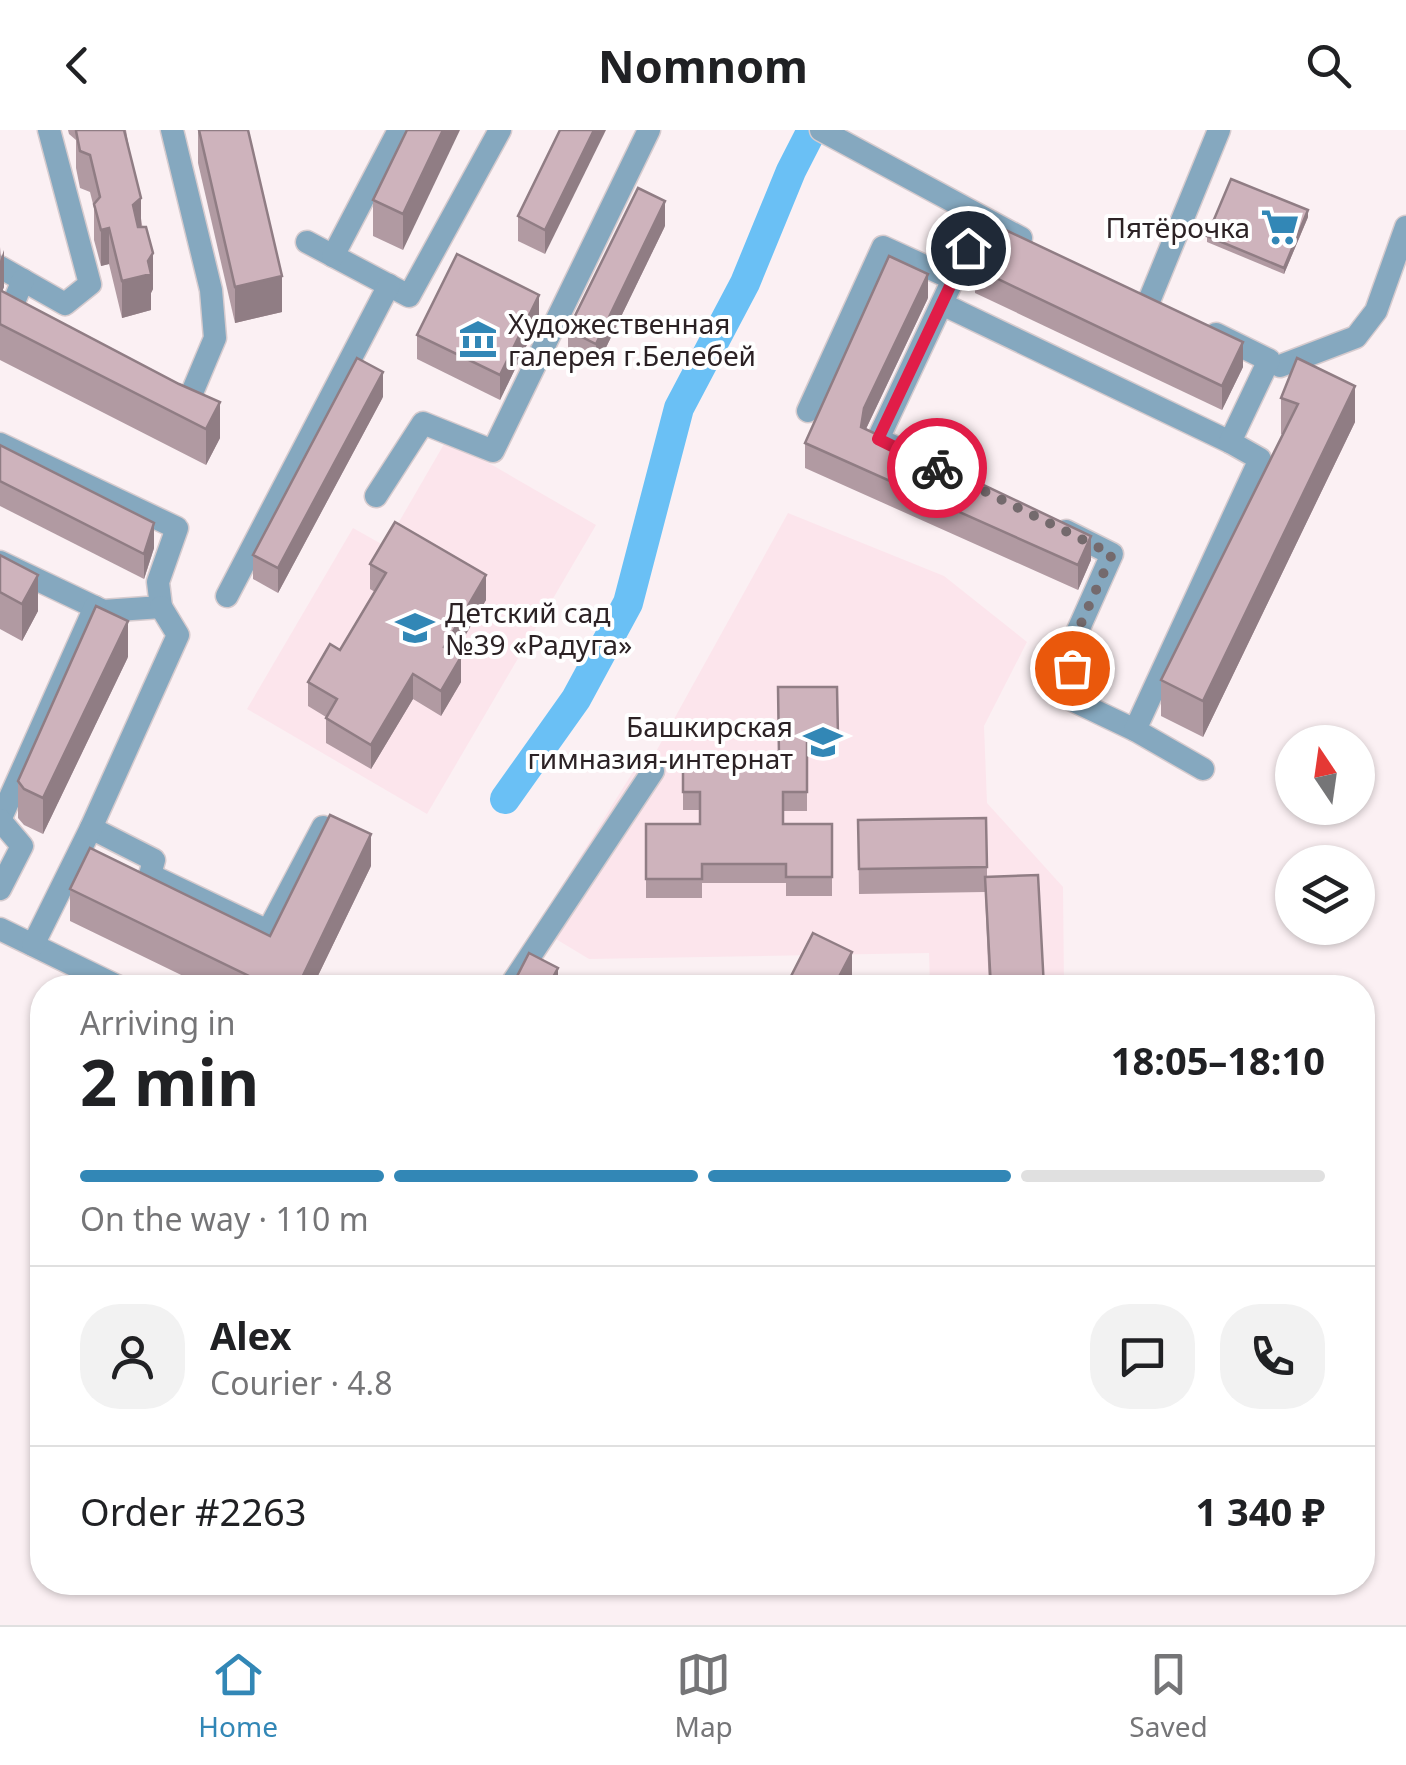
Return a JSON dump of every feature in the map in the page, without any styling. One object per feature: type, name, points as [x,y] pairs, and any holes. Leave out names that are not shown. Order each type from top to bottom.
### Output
[{"type":"street","points":[[0,267],[66,304],[90,284],[49,130]]},
{"type":"street","points":[[151,388],[186,407],[216,338],[211,290],[172,130]]},
{"type":"street","points":[[333,256],[399,130]]},
{"type":"street","points":[[306,242],[409,296],[442,254],[500,130]]},
{"type":"street","points":[[376,496],[423,423],[493,451],[552,310],[649,130]]},
{"type":"street","points":[[822,130],[1048,251]]},
{"type":"street","points":[[1149,301],[1219,130]]},
{"type":"street","points":[[928,464],[878,439],[982,218]]},
{"type":"street","points":[[1200,326],[1275,363],[1325,352],[1356,337],[1376,311],[1406,227]]},
{"type":"street","points":[[808,410],[883,247],[954,278]]},
{"type":"street","points":[[23,280],[9,314],[45,333]]},
{"type":"street","points":[[227,596],[389,285]]},
{"type":"street","points":[[942,304],[1260,460],[1135,730]]},
{"type":"street","points":[[1230,442],[1275,363]]},
{"type":"street","points":[[0,444],[177,528],[158,582],[161,607],[178,635],[91,828],[32,945]]},
{"type":"street","points":[[1045,521],[1112,554],[1075,637],[1070,699],[1203,769]]},
{"type":"street","points":[[0,562],[103,611],[161,607]]},
{"type":"street","points":[[0,889],[22,846],[0,820],[95,607]]},
{"type":"street","points":[[525,975],[653,771]]},
{"type":"street","points":[[91,828],[154,860],[150,875],[268,931],[323,826]]},
{"type":"street","points":[[0,929],[94,975]]},
{"type":"shaded area","name":"Детский сад №39 «Радуга»","points":[[447,439],[596,525],[427,814],[247,709],[353,528],[385,546]]},
{"type":"shaded area","name":"Башкирская гимназия-интернат","points":[[788,513],[944,576],[1027,642],[984,726],[987,803],[1063,887],[1064,975],[930,975],[929,953],[589,959],[536,927],[638,764],[653,757]]},
{"type":"building","points":[[77,130],[124,130],[141,198],[133,205],[138,227],[146,227],[153,253],[148,261],[151,274],[122,281],[109,228],[101,230],[94,204],[100,197],[90,155],[80,151]]},
{"type":"building","points":[[199,130],[248,130],[282,276],[235,287]]},
{"type":"building","points":[[407,130],[443,130],[403,214],[373,200]]},
{"type":"building","points":[[560,130],[594,130],[545,230],[518,216]]},
{"type":"building","points":[[1231,179],[1308,210],[1284,268],[1207,236]]},
{"type":"building","points":[[638,188],[665,201],[596,344],[568,330]]},
{"type":"building","points":[[995,225],[1243,342],[1222,386],[975,268]]},
{"type":"building","name":"Художественная галерея г.Белебей","points":[[457,254],[539,295],[500,375],[417,335]]},
{"type":"building","points":[[889,256],[928,274],[864,408],[861,427],[1091,536],[1078,565],[805,443]]},
{"type":"building","points":[[0,290],[220,402],[206,429],[0,324]]},
{"type":"building","points":[[357,358],[383,372],[278,568],[253,555]]},
{"type":"building","points":[[1297,358],[1355,386],[1203,701],[1161,680],[1298,404],[1281,398]]},
{"type":"building","points":[[0,445],[154,523],[144,554],[0,481]]},
{"type":"building","points":[[395,522],[486,575],[444,647],[461,657],[441,691],[413,674],[371,745],[326,718],[337,699],[308,682],[330,644],[340,650],[386,573],[370,564]]},
{"type":"building","points":[[0,555],[38,575],[22,604],[0,592]]},
{"type":"building","points":[[96,606],[128,621],[43,798],[24,789],[18,781]]},
{"type":"building","points":[[778,687],[837,687],[838,737],[807,737],[807,792],[783,792],[783,824],[832,824],[832,877],[786,877],[786,864],[702,864],[702,879],[646,879],[646,824],[700,824],[700,792],[683,792],[683,756],[779,756]]},
{"type":"building","points":[[330,815],[371,834],[303,975],[247,975],[70,889],[90,848],[270,936]]},
{"type":"building","points":[[986,818],[987,867],[859,869],[858,820]]},
{"type":"building","points":[[1038,875],[1043,975],[990,975],[985,877]]},
{"type":"building","points":[[813,933],[852,952],[840,975],[792,975]]},
{"type":"building","points":[[529,953],[558,968],[554,975],[518,975]]},
{"type":"waterway","points":[[505,799],[576,699],[628,603],[679,408],[745,283],[812,130]]},
{"type":"way so far","points":[[937,468],[1112,554],[1075,637],[1072,668]]},
{"type":"place","name":"Пятёрочка","points":[[1280,227]]},
{"type":"place","name":"Художественная галерея г.Белебей","points":[[478,339]]},
{"type":"place","name":"Детский сад №39 «Радуга»","points":[[415,628]]},
{"type":"place","name":"Башкирская гимназия-интернат","points":[[823,742]]},
{"type":"route","points":[[937,468],[878,439],[968,248]]}]
